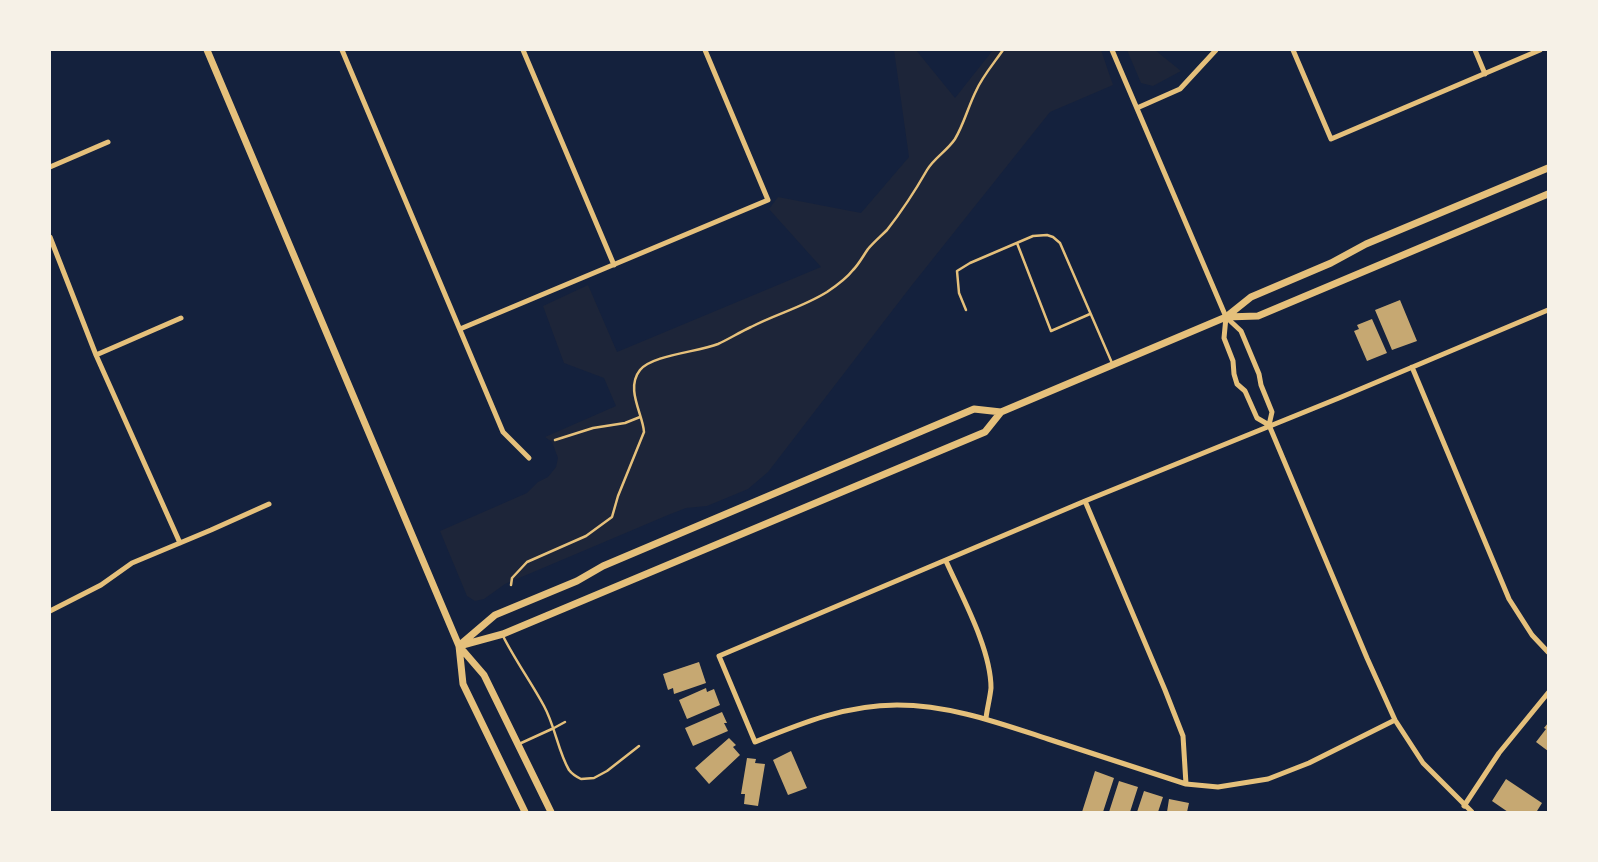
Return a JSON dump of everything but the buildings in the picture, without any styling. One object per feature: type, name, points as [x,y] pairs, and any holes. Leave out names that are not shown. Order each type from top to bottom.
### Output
[{"type":"street","points":[[207,50],[459,646],[463,684],[524,812]]},
{"type":"street","points":[[342,50],[503,432],[529,458]]},
{"type":"street","points":[[523,50],[614,265]]},
{"type":"street","points":[[460,329],[768,200],[705,50]]},
{"type":"street","points":[[1112,50],[1226,317],[1241,331],[1272,412],[1269,425],[1366,658],[1395,720],[1423,763],[1472,812]]},
{"type":"street","points":[[1137,108],[1180,89],[1216,50]]},
{"type":"street","points":[[1293,50],[1331,140],[1540,50]]},
{"type":"street","points":[[1475,50],[1485,74]]},
{"type":"street","points":[[50,167],[108,142]]},
{"type":"street","points":[[459,646],[503,634],[985,432],[1001,412],[1226,317],[1251,297],[1331,263],[1366,244],[1548,168]]},
{"type":"street","points":[[1226,317],[1258,316],[1548,194]]},
{"type":"street","points":[[50,237],[96,355],[180,543]]},
{"type":"street","points":[[1395,720],[1309,763],[1268,779],[1218,787],[1186,784],[986,718],[944,708],[897,705],[854,709],[808,721],[755,742],[719,656],[1085,501],[1548,310]]},
{"type":"street","points":[[1226,317],[1224,338],[1233,362],[1237,384],[1245,391],[1256,418],[1269,425]]},
{"type":"street","points":[[96,355],[181,318]]},
{"type":"street","points":[[1412,367],[1509,599],[1532,635],[1548,652]]},
{"type":"street","points":[[459,646],[494,615],[576,582],[603,566],[974,409],[1001,412]]},
{"type":"street","points":[[1085,501],[1165,690],[1182,736],[1186,784]]},
{"type":"street","points":[[50,611],[101,585],[132,563],[269,504]]},
{"type":"street","points":[[946,561],[980,638],[989,666],[991,689],[986,718]]},
{"type":"street","points":[[459,646],[484,675],[551,812]]},
{"type":"street","points":[[1464,806],[1499,753],[1548,693]]},
{"type":"lane","points":[[966,310],[959,293],[957,272],[970,263],[1033,236],[1047,235],[1053,237],[1060,243],[1112,364]]},
{"type":"lane","points":[[1017,243],[1051,331],[1090,314]]},
{"type":"lane","points":[[503,634],[514,658],[544,706],[570,771],[581,780],[594,778],[607,771],[639,746]]},
{"type":"lane","points":[[518,744],[565,722]]},
{"type":"path","points":[[511,585],[512,578],[527,562],[586,536],[612,517],[618,496],[644,432],[644,423],[637,406],[634,391],[639,371],[647,365],[667,356],[704,349],[718,344],[752,326],[810,302],[844,280],[869,248],[885,232],[912,196],[927,169],[953,142],[962,127],[976,90],[1003,50]]},
{"type":"path","points":[[555,440],[593,428],[625,423],[641,417]]},
{"type":"shaded area","points":[[894,50],[916,50],[955,98],[993,50],[1101,50],[1113,85],[1050,112],[912,285],[768,472],[748,489],[707,506],[686,508],[668,515],[505,584],[484,599],[475,601],[467,596],[440,531],[527,493],[538,482],[548,477],[556,467],[558,458],[552,442],[545,437],[616,406],[604,378],[564,363],[543,306],[588,285],[617,352],[821,267],[769,209],[778,197],[861,213],[909,157]]},
{"type":"shaded area","points":[[1127,50],[1155,50],[1181,71],[1153,86],[1141,83]]}]
